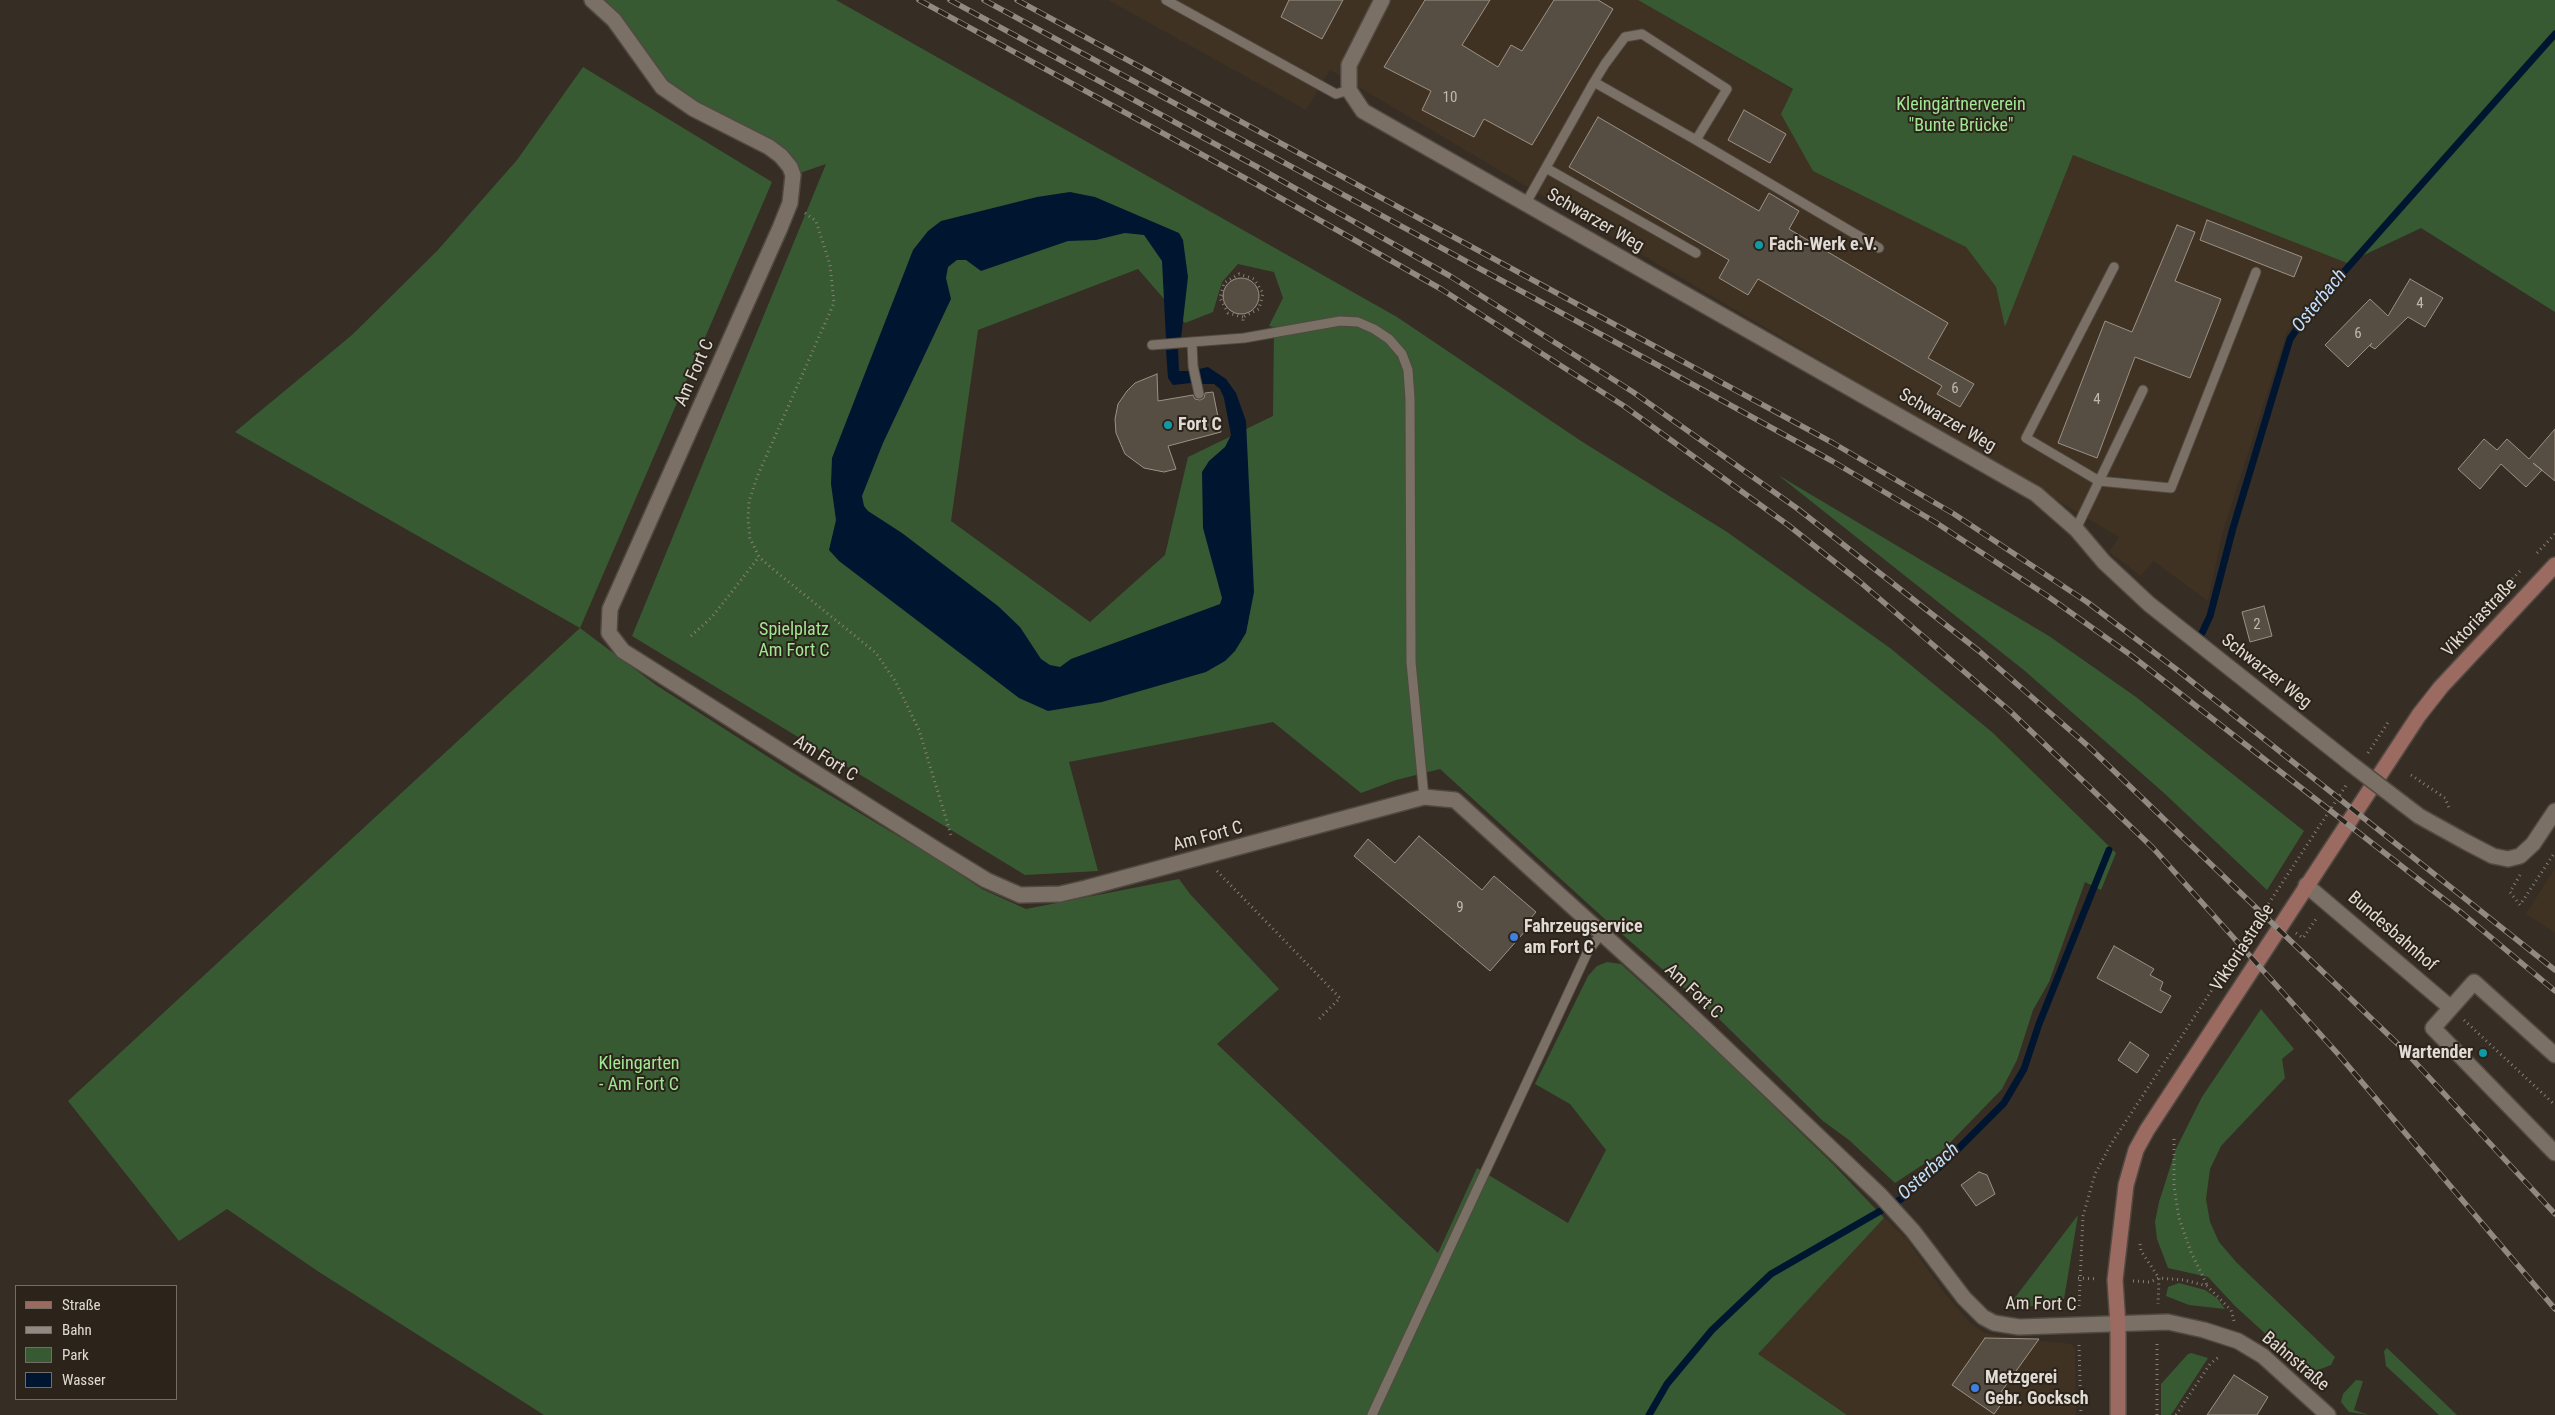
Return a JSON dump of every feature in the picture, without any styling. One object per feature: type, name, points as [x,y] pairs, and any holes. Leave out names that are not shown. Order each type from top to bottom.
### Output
[{"type":"main road","name":"Viktoriastraße","points":[[2118,1415],[2116,1275],[2126,1185],[2136,1150],[2147,1130],[2306,885],[2419,715],[2441,687],[2555,565]]},
{"type":"street","name":"Am Fort C","points":[[592,0],[614,20],[662,87],[694,109],[769,147],[781,156],[790,167],[793,176],[790,203],[780,228],[610,609],[609,633],[623,651],[945,855],[1020,895],[1038,896],[1086,888],[1424,797],[1454,800],[1602,934],[1881,1196],[1964,1298],[1983,1317],[1994,1323],[2019,1327],[2118,1325]]},
{"type":"street","points":[[1349,90],[1349,65],[1382,0]]},
{"type":"street","name":"Schwarzer Weg","points":[[1349,90],[1363,111],[2036,494],[2076,529],[2104,562],[2149,604],[2419,816],[2492,856],[2508,859],[2520,856],[2534,844],[2555,811]]},
{"type":"street","name":"Bundesbahnhof","points":[[2306,885],[2451,1008]]},
{"type":"street","points":[[2555,1055],[2474,982],[2433,1028],[2555,1153]]},
{"type":"street","name":"Bahnstraße","points":[[2118,1325],[2157,1322],[2204,1330],[2238,1341],[2264,1356],[2328,1415]]},
{"type":"lane","points":[[1166,0],[1336,94],[1349,90]]},
{"type":"lane","points":[[1526,203],[1594,82],[1626,37],[1642,34],[1727,88],[1696,140]]},
{"type":"lane","points":[[1594,82],[1879,248]]},
{"type":"lane","points":[[1546,168],[1696,254]]},
{"type":"lane","points":[[2114,267],[2026,438],[2099,482],[2171,488],[2256,272]]},
{"type":"lane","points":[[1152,344],[1244,338],[1340,321],[1358,322],[1389,339],[1402,354],[1408,370],[1410,399],[1411,662],[1424,797]]},
{"type":"lane","points":[[1188,343],[1199,394]]},
{"type":"lane","points":[[2076,529],[2143,390]]},
{"type":"lane","points":[[1372,1415],[1588,951],[1602,934]]},
{"type":"path","points":[[790,203],[816,221],[830,265],[834,303],[757,477],[749,501],[750,538],[759,557],[876,653],[895,681],[919,730],[946,818],[952,840],[945,855]]},
{"type":"path","points":[[1239,274],[1254,279],[1263,293],[1259,309],[1243,317],[1228,313],[1220,298],[1224,283],[1239,274]]},
{"type":"path","points":[[1243,317],[1244,338]]},
{"type":"path","points":[[692,636],[712,617],[759,557]]},
{"type":"path","points":[[2411,775],[2444,798]]},
{"type":"path","points":[[2523,870],[2510,892],[2520,905],[2555,852]]},
{"type":"path","points":[[1212,855],[1212,867],[1340,998],[1318,1020]]},
{"type":"path","points":[[2451,1008],[2555,1105]]},
{"type":"path","points":[[2174,1139],[2174,1186],[2179,1218],[2191,1252],[2207,1286],[2231,1310],[2238,1341],[2210,1364],[2176,1415]]},
{"type":"path","points":[[2078,1278],[2081,1415]]},
{"type":"path","points":[[2157,1415],[2159,1278],[2184,1280],[2207,1286]]},
{"type":"shaded area","points":[[1108,0],[1638,0],[1793,90],[1813,171],[1966,247],[1996,287],[2005,327],[2073,155],[2347,263],[2287,332],[2223,531],[2208,601],[2153,561],[2141,576],[2109,552],[2119,537],[1330,70],[1306,110]]},
{"type":"shaded area","points":[[2555,868],[2555,933],[2526,914]]},
{"type":"shaded area","points":[[1884,1218],[1906,1238],[1943,1291],[1971,1324],[1985,1333],[1997,1336],[2072,1344],[2075,1350],[2076,1415],[1847,1415],[1757,1355]]},
{"type":"green space","name":"Spielplatz Am Fort C","points":[[603,0],[836,0],[1397,317],[1581,441],[1727,532],[1890,648],[1993,733],[2116,853],[2101,890],[2085,882],[2049,982],[2033,1010],[2017,1060],[2002,1089],[1939,1154],[1895,1183],[1849,1140],[1823,1121],[1716,1016],[1607,921],[1440,769],[1396,780],[1361,793],[1273,722],[1069,762],[1098,871],[1025,875],[632,636],[826,164],[800,173],[791,155],[772,143],[695,105],[663,83]],"holes":[[[1238,264],[1274,272],[1283,298],[1269,326],[1274,327],[1273,416],[1188,457],[1165,555],[1090,622],[951,521],[978,330],[1138,269],[1185,323],[1213,312],[1222,282]]]},
{"type":"green space","name":"Kleingärtnerverein \"Bunte Brücke\"","points":[[1638,0],[2555,0],[2555,312],[2421,228],[2347,263],[2073,155],[2005,327],[1996,287],[1966,247],[1813,171],[1781,114],[1793,89]]},
{"type":"green space","points":[[583,67],[772,182],[580,628],[235,432],[352,335],[437,251],[517,160]]},
{"type":"green space","points":[[1778,475],[2049,636],[2136,697],[2304,831],[2267,890],[2164,793],[2025,671]]},
{"type":"green space","name":"Kleingarten - Am Fort C","points":[[580,628],[656,685],[801,778],[940,861],[982,889],[1026,909],[1179,879],[1190,894],[1279,989],[1217,1044],[1438,1253],[1477,1168],[1568,1223],[1606,1150],[1570,1104],[1535,1084],[1588,976],[1597,966],[1607,962],[1621,964],[1715,1049],[1834,1165],[1884,1218],[1758,1354],[1847,1415],[544,1415],[319,1272],[227,1209],[179,1241],[68,1101]]},
{"type":"green space","points":[[2261,1009],[2294,1049],[2282,1059],[2285,1078],[2221,1146],[2210,1169],[2206,1199],[2210,1222],[2219,1242],[2237,1263],[2335,1357],[2331,1365],[2318,1370],[2304,1369],[2235,1306],[2208,1277],[2168,1268],[2157,1239],[2155,1222],[2159,1202],[2176,1149],[2202,1097]]},
{"type":"green space","points":[[2078,1215],[2064,1299],[2047,1305],[2007,1308]]},
{"type":"green space","points":[[2179,1283],[2205,1290],[2217,1298],[2225,1309],[2189,1305],[2166,1296],[2168,1287]]},
{"type":"green space","points":[[2387,1348],[2457,1415],[2439,1415],[2386,1366],[2384,1351]]},
{"type":"green space","points":[[2191,1353],[2208,1358],[2171,1415],[2161,1415],[2161,1384]]},
{"type":"green space","points":[[2356,1380],[2363,1381],[2354,1410],[2369,1415],[2349,1412],[2341,1402],[2343,1394]]},
{"type":"water","points":[[1070,192],[1095,197],[1179,233],[1183,240],[1188,277],[1181,338],[1166,339],[1162,261],[1144,235],[1125,233],[1096,240],[1068,241],[981,271],[966,260],[957,260],[948,267],[946,278],[951,299],[883,443],[862,496],[864,506],[868,511],[902,533],[998,606],[1020,627],[1041,659],[1050,665],[1060,667],[1071,659],[1220,604],[1222,598],[1203,528],[1202,472],[1209,461],[1225,447],[1231,435],[1224,398],[1220,389],[1214,384],[1202,384],[1199,369],[1208,367],[1226,379],[1236,393],[1246,421],[1254,592],[1246,633],[1235,651],[1225,661],[1206,672],[1102,702],[1048,711],[1019,698],[839,561],[829,550],[836,520],[831,484],[832,458],[913,250],[928,231],[941,221],[1037,197]]},
{"type":"water","points":[[1178,349],[1179,371],[1189,371],[1191,383],[1173,385],[1168,378],[1166,350]]},
{"type":"building","points":[[1289,0],[1343,0],[1322,39],[1281,17]]},
{"type":"building","points":[[1425,0],[1490,0],[1462,45],[1498,67],[1511,45],[1522,51],[1554,0],[1598,0],[1613,9],[1532,145],[1484,119],[1474,137],[1422,110],[1431,91],[1384,67]]},
{"type":"building","points":[[1744,110],[1786,134],[1770,163],[1728,140]]},
{"type":"building","name":"Fach-Werk e.V.","points":[[1598,117],[1759,211],[1769,193],[1799,211],[1789,229],[1948,323],[1928,358],[1974,384],[1960,407],[1937,394],[1942,386],[1758,279],[1748,295],[1719,278],[1729,260],[1569,167]]},
{"type":"building","points":[[2207,220],[2302,257],[2294,277],[2200,240]]},
{"type":"building","points":[[2177,225],[2195,232],[2175,281],[2221,299],[2190,378],[2135,357],[2097,458],[2058,443],[2105,321],[2132,332]]},
{"type":"building","points":[[1241,278],[1248,279],[1254,283],[1258,289],[1258,303],[1254,309],[1248,313],[1241,314],[1234,313],[1228,309],[1224,303],[1223,296],[1224,289],[1228,283],[1234,279]]},
{"type":"building","points":[[2410,279],[2443,298],[2425,327],[2408,317],[2375,349],[2370,346],[2372,343],[2348,367],[2325,345],[2370,299],[2388,316]]},
{"type":"building","name":"Fort C","points":[[1157,374],[1158,401],[1193,395],[1195,399],[1200,400],[1204,398],[1205,393],[1213,392],[1221,432],[1168,446],[1176,469],[1164,472],[1144,468],[1125,454],[1116,433],[1115,419],[1118,404],[1127,391],[1135,383]]},
{"type":"building","points":[[2555,429],[2555,481],[2542,470],[2526,487],[2501,464],[2480,489],[2458,469],[2484,439],[2497,450],[2507,439],[2529,459]]},
{"type":"building","points":[[2264,606],[2272,636],[2250,642],[2242,612]]},
{"type":"building","points":[[1419,836],[1482,890],[1494,876],[1536,912],[1524,926],[1527,929],[1490,971],[1354,856],[1368,839],[1395,863]]},
{"type":"building","points":[[2114,946],[2154,969],[2150,975],[2163,982],[2160,990],[2171,996],[2161,1013],[2097,978]]},
{"type":"building","points":[[2130,1042],[2149,1055],[2137,1073],[2118,1060]]},
{"type":"building","points":[[1979,1172],[1987,1175],[1995,1194],[1976,1206],[1961,1185]]},
{"type":"building","points":[[1985,1338],[2039,1339],[2001,1392],[2007,1396],[1994,1414],[1952,1385]]},
{"type":"building","points":[[2234,1375],[2268,1397],[2257,1415],[2207,1415]]},
{"type":"waterway","name":"Osterbach","points":[[2202,633],[2210,616],[2233,528],[2290,339],[2310,310],[2555,34]]},
{"type":"waterway","name":"Osterbach","points":[[1649,1415],[1667,1384],[1712,1330],[1771,1274],[1901,1199],[1943,1164],[2004,1103],[2024,1069],[2039,1024],[2109,850]]},
{"type":"railway","points":[[919,0],[1254,183],[1441,289],[1624,406],[1788,525],[1860,582],[2010,711],[2153,848],[2338,1054],[2555,1309]]},
{"type":"railway","points":[[950,0],[1261,169],[1450,276],[1633,392],[1798,509],[1979,651],[2088,746],[2402,1048],[2555,1214]]},
{"type":"railway","points":[[984,0],[1652,362],[1832,461],[1935,522],[2046,595],[2132,656],[2463,914],[2555,991]]},
{"type":"railway","points":[[1017,0],[1833,443],[1954,514],[2087,602],[2176,669],[2555,970]]},
{"type":"place","name":"Fach-Werk e.V.","points":[[1759,245]]},
{"type":"place","name":"Fort C","points":[[1168,425]]},
{"type":"place","name":"Fahrzeugservice am Fort C","points":[[1514,937]]},
{"type":"place","name":"Wartender","points":[[2483,1053]]},
{"type":"place","name":"Metzgerei Gebr. Gocksch","points":[[1975,1388]]}]
